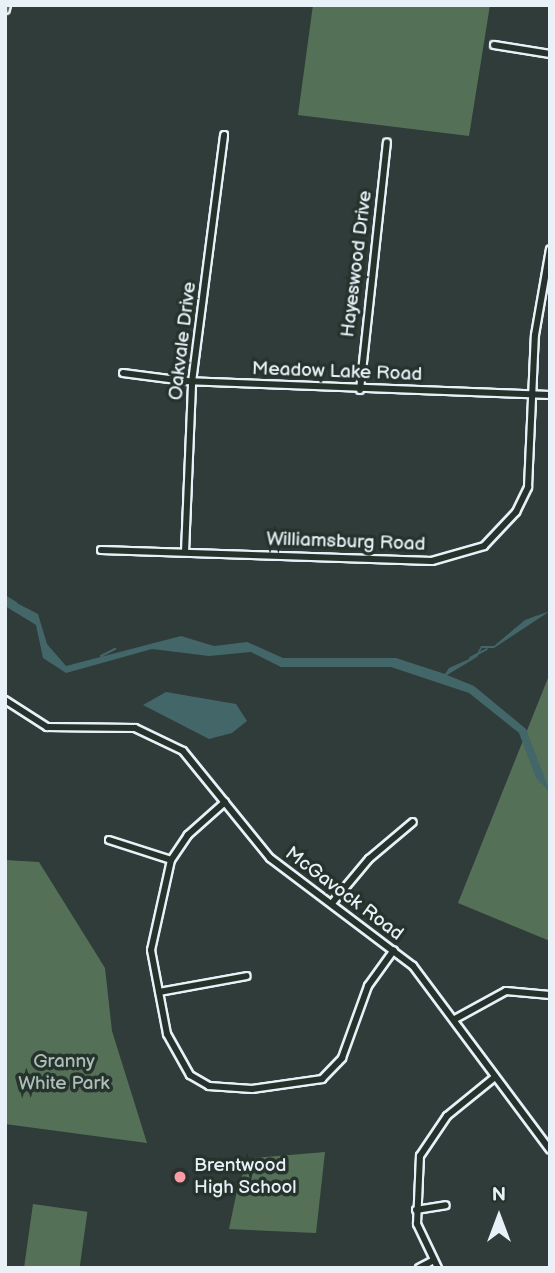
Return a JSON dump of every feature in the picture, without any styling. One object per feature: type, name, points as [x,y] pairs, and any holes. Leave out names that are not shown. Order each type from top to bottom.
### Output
[{"type":"street","points":[[494,46],[550,54]]},
{"type":"street","name":"Oakvale Drive","points":[[185,552],[192,382],[224,135]]},
{"type":"street","name":"Hayeswood Drive","points":[[360,390],[387,142]]},
{"type":"street","name":"Williamsburg Road","points":[[101,550],[432,561],[484,546],[516,512],[528,486],[535,335],[550,248]]},
{"type":"street","name":"Meadow Lake Road","points":[[123,373],[192,382],[550,395]]},
{"type":"street","name":"McGavock Road","points":[[5,700],[47,727],[112,726],[159,735],[203,769],[225,802],[270,858],[333,902],[394,950],[455,1019],[550,1150]]},
{"type":"street","points":[[225,802],[188,835],[172,860],[151,950],[178,1062],[198,1081],[252,1089],[309,1084],[342,1059],[368,986],[394,950]]},
{"type":"street","points":[[333,902],[369,859],[413,822]]},
{"type":"street","points":[[109,840],[172,860]]},
{"type":"street","points":[[159,992],[247,976]]},
{"type":"street","points":[[455,1019],[506,990],[550,995]]},
{"type":"street","points":[[438,1268],[432,1261],[416,1210],[414,1183],[425,1143],[447,1116],[495,1077]]},
{"type":"street","points":[[416,1210],[446,1205]]},
{"type":"street","points":[[419,1268],[432,1261]]},
{"type":"green space","points":[[313,5],[490,5],[469,136],[298,115]]},
{"type":"green space","points":[[550,673],[550,941],[458,903]]},
{"type":"green space","name":"Granny White Park","points":[[5,860],[39,862],[105,968],[112,1031],[147,1143],[5,1124]]},
{"type":"green space","points":[[325,1152],[316,1233],[229,1229],[239,1181],[253,1158]]},
{"type":"green space","points":[[33,1204],[87,1212],[80,1268],[24,1268]]},
{"type":"water","points":[[5,597],[38,614],[47,644],[66,666],[181,636],[214,646],[247,642],[283,658],[396,658],[445,674],[449,668],[476,656],[481,646],[494,646],[525,620],[550,611],[494,648],[482,648],[477,657],[447,675],[474,686],[526,729],[550,792],[536,778],[519,733],[469,693],[391,667],[281,667],[251,652],[209,656],[152,649],[66,673],[43,658],[36,625],[5,606]]},
{"type":"water","points":[[166,692],[236,704],[247,721],[232,733],[209,739],[143,705]]},
{"type":"waterway","points":[[5,596],[16,603]]},
{"type":"waterway","points":[[514,630],[536,617]]},
{"type":"waterway","points":[[101,656],[115,649]]},
{"type":"waterway","points":[[470,658],[487,649]]},
{"type":"place","name":"Brentwood High School","points":[[180,1177]]}]
